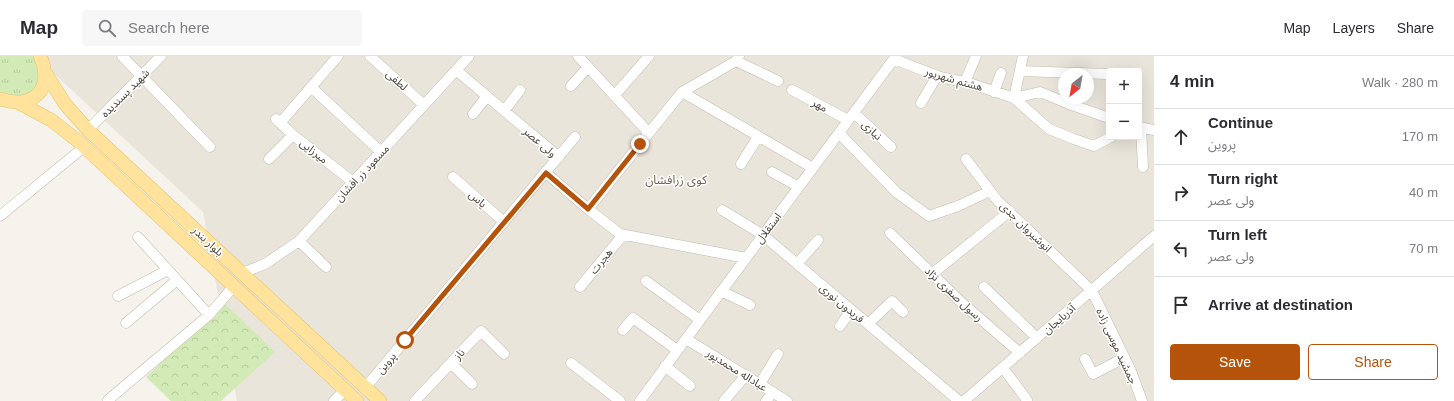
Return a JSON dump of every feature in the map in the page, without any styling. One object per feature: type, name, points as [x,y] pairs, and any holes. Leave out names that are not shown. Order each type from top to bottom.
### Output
[{"type":"main road","name":"بلوار بندر","points":[[40,56],[44,64],[46,74],[65,104],[88,130],[380,401]]},
{"type":"main road","points":[[19,103],[30,101],[38,94],[44,85],[46,74]]},
{"type":"main road","name":"بلوار بندر","points":[[0,99],[19,103],[50,120],[84,147],[357,401]]},
{"type":"street","points":[[122,56],[210,147]]},
{"type":"street","name":"شهید پسندیده","points":[[88,130],[161,56]]},
{"type":"street","points":[[338,56],[311,87],[381,152]]},
{"type":"street","name":"لطفی","points":[[370,56],[424,105]]},
{"type":"street","name":"مسعود زر افشان","points":[[242,273],[265,264],[299,241],[469,56]]},
{"type":"street","points":[[578,56],[649,133]]},
{"type":"street","points":[[614,96],[649,56]]},
{"type":"street","points":[[965,82],[976,56]]},
{"type":"street","points":[[1014,98],[1023,56]]},
{"type":"street","name":"هشتم شهریور","points":[[895,58],[937,76],[965,82],[1014,98]]},
{"type":"street","name":"استقلال","points":[[640,401],[895,58]]},
{"type":"street","points":[[588,209],[682,92],[737,59],[778,81]]},
{"type":"street","points":[[571,86],[588,67]]},
{"type":"street","name":"ولی عصر","points":[[456,70],[559,157],[546,173],[588,209],[620,234],[623,234]]},
{"type":"street","points":[[1020,71],[1106,74]]},
{"type":"street","points":[[994,92],[1001,72]]},
{"type":"street","points":[[921,102],[937,76]]},
{"type":"street","name":"میرزایی","points":[[311,87],[278,121],[293,135],[353,182]]},
{"type":"street","points":[[504,111],[520,90]]},
{"type":"street","name":"مهر","points":[[792,90],[851,117]]},
{"type":"street","points":[[682,92],[813,168]]},
{"type":"street","points":[[1014,98],[1040,92],[1106,117]]},
{"type":"street","points":[[473,114],[487,96]]},
{"type":"street","points":[[1014,98],[1049,129],[1094,146],[1106,140]]},
{"type":"street","name":"نیازی","points":[[851,117],[890,147]]},
{"type":"street","points":[[1142,127],[1154,130]]},
{"type":"street","points":[[839,133],[896,192],[929,216],[958,206],[990,191]]},
{"type":"street","points":[[269,159],[293,135]]},
{"type":"street","points":[[740,164],[758,137]]},
{"type":"street","points":[[559,157],[576,138]]},
{"type":"street","points":[[1141,140],[1143,167]]},
{"type":"street","points":[[0,216],[84,147]]},
{"type":"street","name":"انوشیروان جدی","points":[[966,159],[997,200],[1092,291]]},
{"type":"street","points":[[772,172],[799,187]]},
{"type":"street","name":"پروین","points":[[365,388],[546,173]]},
{"type":"street","name":"یاس","points":[[452,177],[504,222]]},
{"type":"street","name":"فریدون نوری","points":[[722,210],[763,235],[959,401]]},
{"type":"street","points":[[932,274],[1010,211]]},
{"type":"street","name":"رسول صفری نژاد","points":[[890,233],[961,302],[1020,353]]},
{"type":"street","points":[[623,234],[746,258]]},
{"type":"street","name":"هجرت","points":[[580,287],[623,234]]},
{"type":"street","points":[[138,237],[210,315]]},
{"type":"street","name":"آذربایجان","points":[[964,401],[1153,238]]},
{"type":"street","points":[[797,264],[818,240]]},
{"type":"street","points":[[299,241],[326,267]]},
{"type":"street","points":[[118,296],[168,270]]},
{"type":"street","points":[[126,323],[177,280]]},
{"type":"street","points":[[646,281],[700,320]]},
{"type":"street","points":[[108,400],[210,315],[234,286]]},
{"type":"street","points":[[984,287],[1037,338]]},
{"type":"street","points":[[721,291],[750,305]]},
{"type":"street","name":"جمشید موسی زاده","points":[[1092,291],[1124,358],[1142,401]]},
{"type":"street","points":[[868,324],[892,301],[903,312]]},
{"type":"street","points":[[840,326],[851,310]]},
{"type":"street","points":[[623,330],[634,318],[677,350]]},
{"type":"street","name":"ناز","points":[[415,401],[481,331],[504,354]]},
{"type":"street","name":"عباداله محمدپور","points":[[686,339],[787,401]]},
{"type":"street","points":[[760,384],[778,354]]},
{"type":"street","points":[[1085,359],[1093,374],[1124,358]]},
{"type":"street","points":[[451,363],[472,384]]},
{"type":"street","points":[[571,363],[620,401]]},
{"type":"street","points":[[665,366],[690,386]]},
{"type":"street","points":[[1003,368],[1027,400]]},
{"type":"street","points":[[724,401],[746,375]]},
{"type":"street","points":[[334,401],[345,390]]},
{"type":"street","points":[[766,401],[773,392]]},
{"type":"shaded area","points":[[35,56],[1154,56],[1154,401],[237,401],[203,212]]},
{"type":"green space","points":[[0,56],[36,56],[40,65],[37,88],[19,99],[0,95]]},
{"type":"green space","points":[[223,302],[275,352],[221,401],[171,401],[146,377]]},
{"type":"district","name":"کوی زرافشان","points":[[676,180]]},
{"type":"route","points":[[405,340],[546,173],[588,209],[640,144]]}]
